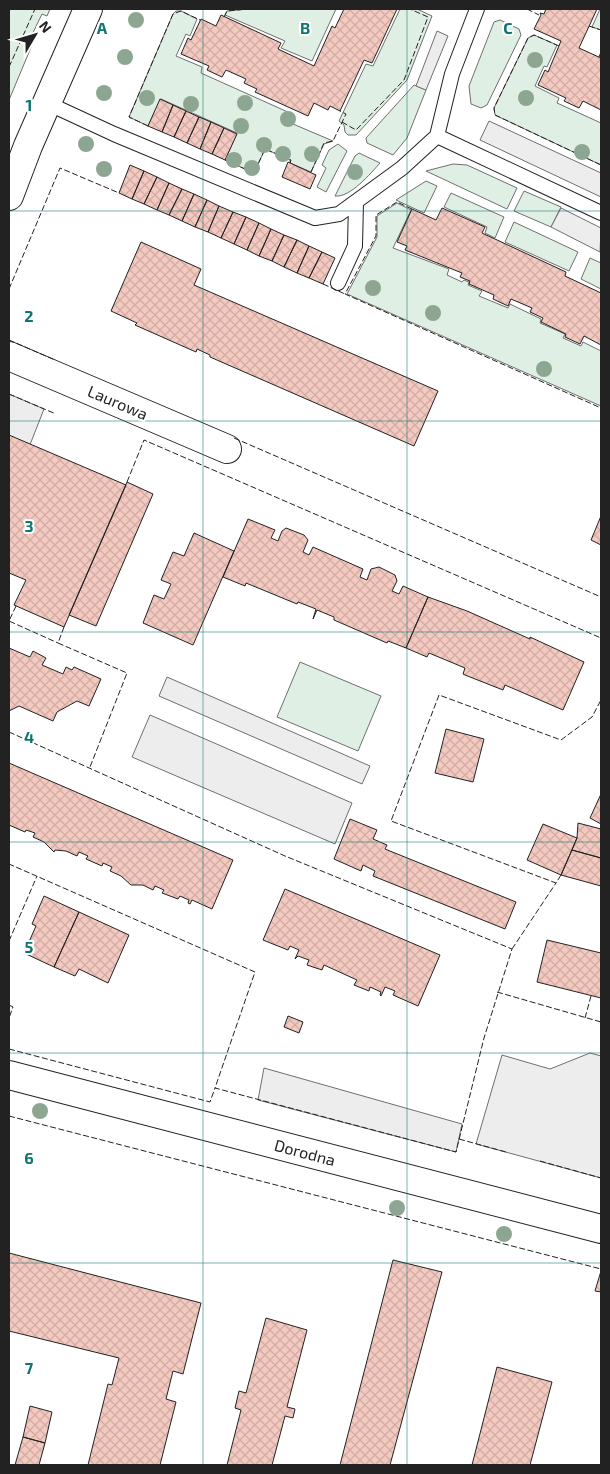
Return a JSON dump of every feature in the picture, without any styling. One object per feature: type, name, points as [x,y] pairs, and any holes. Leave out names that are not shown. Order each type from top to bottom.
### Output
[{"type":"street","points":[[9,196],[88,9]]},
{"type":"street","name":"Laurowa","points":[[9,356],[227,449]]},
{"type":"street","name":"Dorodna","points":[[9,1075],[601,1229]]},
{"type":"lane","points":[[47,103],[114,134],[315,218],[340,214],[402,168],[437,136],[452,74],[477,9]]},
{"type":"lane","points":[[437,136],[601,213]]},
{"type":"lane","points":[[338,283],[355,246],[356,202]]},
{"type":"green space","points":[[9,9],[50,9],[47,16],[42,14],[28,43],[32,45],[9,100]]},
{"type":"green space","points":[[248,9],[336,9],[312,61],[281,48],[285,41],[225,15],[227,11]]},
{"type":"green space","points":[[400,9],[417,9],[432,16],[407,80],[356,135],[348,135],[345,132],[344,125],[339,121],[366,64],[373,66]]},
{"type":"green space","points":[[601,9],[601,30],[592,27]]},
{"type":"green space","points":[[176,11],[181,11],[197,19],[190,36],[186,34],[176,56],[202,67],[201,73],[290,113],[286,121],[333,141],[324,144],[311,172],[265,149],[254,173],[225,160],[237,133],[161,99],[148,126],[129,117],[173,14]]},
{"type":"green space","points":[[500,20],[519,29],[521,35],[487,105],[481,108],[471,104],[469,86],[494,22]]},
{"type":"green space","points":[[534,35],[557,45],[547,67],[544,66],[535,86],[559,98],[557,103],[601,123],[601,165],[495,115],[494,108],[528,38]]},
{"type":"green space","points":[[414,85],[426,90],[407,138],[393,155],[367,143],[366,138]]},
{"type":"green space","points":[[338,144],[347,151],[326,192],[317,187],[326,168],[322,165],[329,150]]},
{"type":"green space","points":[[359,153],[380,163],[353,189],[341,196],[335,196],[355,156]]},
{"type":"green space","points":[[453,164],[467,165],[517,188],[507,209],[426,171]]},
{"type":"green space","points":[[426,181],[437,186],[424,213],[396,200]]},
{"type":"green space","points":[[524,191],[561,207],[551,227],[514,211]]},
{"type":"green space","points":[[451,193],[504,217],[495,238],[485,233],[487,227],[444,207]]},
{"type":"green space","points":[[397,203],[411,210],[393,248],[449,269],[447,275],[462,282],[464,280],[469,282],[468,285],[482,291],[479,296],[508,308],[510,304],[541,319],[540,323],[565,334],[563,338],[581,346],[583,342],[601,351],[601,406],[347,294],[377,237],[377,216]]},
{"type":"green space","points":[[514,222],[578,252],[569,271],[505,242]]},
{"type":"green space","points":[[590,258],[601,263],[601,289],[581,279]]},
{"type":"green space","points":[[300,662],[381,696],[358,751],[277,717]]},
{"type":"shaded area","points":[[437,31],[448,36],[426,90],[416,86]]},
{"type":"shaded area","points":[[489,121],[601,173],[601,197],[480,140]]},
{"type":"shaded area","points":[[561,208],[601,228],[600,252],[551,227]]},
{"type":"shaded area","points":[[9,394],[44,409],[9,498]]},
{"type":"shaded area","points":[[167,677],[370,766],[362,784],[159,696]]},
{"type":"shaded area","points":[[150,715],[352,803],[335,844],[132,757]]},
{"type":"shaded area","points":[[590,1053],[601,1056],[601,1178],[476,1144],[502,1055],[550,1069]]},
{"type":"shaded area","points":[[264,1068],[462,1124],[456,1152],[258,1100]]},
{"type":"building","points":[[344,9],[397,9],[372,63],[364,60],[340,111],[330,106],[328,110],[314,103],[308,116],[255,92],[257,89],[244,83],[246,79],[226,70],[222,77],[207,70],[209,66],[181,54],[188,38],[191,40],[201,19],[216,26],[221,15],[281,43],[278,49],[314,66],[332,26],[335,28]]},
{"type":"building","points":[[546,9],[597,9],[579,48],[601,58],[601,110],[583,101],[579,108],[564,101],[566,98],[538,85],[545,70],[548,72],[561,41],[534,29],[541,15],[540,13],[544,14]]},
{"type":"building","points":[[160,99],[173,105],[162,132],[148,126]]},
{"type":"building","points":[[173,105],[186,111],[174,137],[162,132]]},
{"type":"building","points":[[186,111],[199,117],[187,143],[174,137]]},
{"type":"building","points":[[199,117],[211,122],[200,149],[187,143]]},
{"type":"building","points":[[211,122],[224,128],[212,154],[200,149]]},
{"type":"building","points":[[224,128],[237,134],[225,160],[212,154]]},
{"type":"building","points":[[288,162],[316,175],[310,189],[282,177]]},
{"type":"building","points":[[130,165],[144,171],[132,199],[119,193]]},
{"type":"building","points":[[144,171],[157,177],[144,204],[132,199]]},
{"type":"building","points":[[157,177],[169,183],[157,210],[144,204]]},
{"type":"building","points":[[169,183],[182,189],[169,215],[157,210]]},
{"type":"building","points":[[182,189],[194,194],[182,221],[169,215]]},
{"type":"building","points":[[194,194],[207,200],[195,227],[182,221]]},
{"type":"building","points":[[207,200],[219,206],[208,232],[195,227]]},
{"type":"building","points":[[219,206],[233,212],[221,238],[208,232]]},
{"type":"building","points":[[442,208],[485,227],[482,233],[566,272],[565,276],[601,293],[601,345],[584,336],[580,344],[565,337],[566,334],[541,322],[543,318],[530,312],[532,308],[511,299],[508,306],[493,299],[494,295],[469,284],[470,281],[460,277],[462,273],[405,250],[407,246],[397,242],[412,209],[436,220]]},
{"type":"building","points":[[233,212],[246,217],[234,244],[221,238]]},
{"type":"building","points":[[246,217],[259,223],[247,250],[234,244]]},
{"type":"building","points":[[259,223],[271,229],[259,256],[247,250]]},
{"type":"building","points":[[271,229],[284,235],[272,261],[259,256]]},
{"type":"building","points":[[284,235],[297,240],[284,267],[272,261]]},
{"type":"building","points":[[297,240],[309,246],[297,273],[284,267]]},
{"type":"building","points":[[141,242],[201,269],[194,285],[438,391],[414,446],[210,357],[210,355],[197,349],[196,352],[135,325],[137,323],[111,311]]},
{"type":"building","points":[[309,246],[322,252],[309,278],[297,273]]},
{"type":"building","points":[[322,252],[335,258],[323,284],[309,278]]},
{"type":"building","points":[[9,435],[126,485],[64,627],[14,605],[26,580],[9,573]]},
{"type":"building","points":[[127,482],[153,494],[96,626],[69,615]]},
{"type":"building","points":[[601,516],[601,545],[591,540]]},
{"type":"building","points":[[248,519],[275,530],[271,538],[278,541],[282,531],[286,528],[304,535],[308,540],[303,552],[309,555],[313,547],[363,569],[360,577],[367,580],[371,569],[379,567],[395,575],[397,581],[392,591],[399,594],[403,586],[428,597],[406,648],[388,641],[387,643],[334,620],[334,617],[317,610],[313,619],[316,609],[298,602],[297,604],[246,583],[245,586],[223,577]]},
{"type":"building","points":[[194,533],[234,551],[193,645],[143,623],[154,595],[164,599],[171,584],[161,580],[173,552],[184,556]]},
{"type":"building","points":[[428,597],[467,611],[530,639],[530,637],[584,662],[563,710],[505,685],[503,690],[465,675],[463,674],[465,668],[429,653],[427,657],[406,648]]},
{"type":"building","points":[[9,648],[30,657],[33,651],[46,658],[42,665],[63,674],[66,667],[72,670],[74,667],[101,679],[89,706],[77,701],[57,712],[53,721],[19,706],[9,711]]},
{"type":"building","points":[[446,729],[484,739],[473,782],[435,773]]},
{"type":"building","points":[[9,763],[233,860],[212,909],[192,900],[190,904],[188,903],[189,900],[180,896],[178,899],[162,893],[164,890],[155,886],[153,890],[143,885],[131,885],[121,876],[110,871],[112,867],[103,863],[102,866],[86,859],[88,856],[79,852],[77,856],[66,851],[55,850],[54,852],[44,842],[33,837],[35,833],[26,830],[25,832],[9,825]]},
{"type":"building","points":[[601,794],[601,824],[590,818]]},
{"type":"building","points":[[350,819],[377,830],[373,839],[387,845],[385,849],[516,902],[505,929],[373,876],[375,871],[363,865],[361,871],[334,859]]},
{"type":"building","points":[[578,823],[601,829],[601,858],[572,850],[577,838]]},
{"type":"building","points":[[543,824],[577,838],[561,875],[527,860]]},
{"type":"building","points":[[572,850],[601,858],[601,886],[561,875]]},
{"type":"building","points":[[285,889],[440,955],[418,1006],[393,995],[395,991],[385,987],[381,996],[381,992],[370,987],[369,991],[354,985],[357,980],[324,965],[322,970],[307,965],[309,960],[298,956],[295,959],[299,950],[290,946],[288,950],[263,940]]},
{"type":"building","points":[[44,896],[79,912],[54,967],[24,953],[36,926],[32,924]]},
{"type":"building","points":[[79,912],[129,935],[108,983],[79,969],[75,976],[54,967]]},
{"type":"building","points":[[547,940],[601,953],[601,998],[537,982]]},
{"type":"building","points":[[288,1016],[303,1022],[299,1033],[284,1027]]},
{"type":"building","points":[[9,1253],[201,1303],[183,1374],[173,1371],[166,1399],[176,1402],[160,1465],[88,1465],[108,1384],[112,1385],[119,1358],[9,1331]]},
{"type":"building","points":[[393,1260],[442,1272],[390,1465],[340,1465]]},
{"type":"building","points":[[601,1271],[601,1292],[595,1291]]},
{"type":"building","points":[[266,1318],[307,1330],[287,1407],[295,1409],[293,1418],[285,1416],[272,1465],[227,1465],[241,1410],[235,1408],[239,1391],[246,1393]]},
{"type":"building","points":[[497,1367],[552,1382],[530,1465],[472,1465]]},
{"type":"building","points":[[30,1406],[52,1412],[45,1443],[23,1437]]},
{"type":"building","points":[[23,1437],[45,1443],[39,1465],[15,1465]]},
{"type":"fence","points":[[9,67],[35,9]]},
{"type":"fence","points":[[224,17],[227,11],[248,9]]},
{"type":"fence","points":[[342,122],[356,130],[404,80],[428,17],[410,9]]},
{"type":"fence","points":[[527,9],[539,15]]},
{"type":"fence","points":[[148,126],[129,117],[173,14],[181,11],[200,20]]},
{"type":"fence","points":[[589,26],[601,30]]},
{"type":"fence","points":[[559,46],[534,35],[528,38],[494,108],[495,115],[601,165]]},
{"type":"fence","points":[[599,57],[601,52]]},
{"type":"fence","points":[[311,172],[324,143],[333,141],[346,114],[340,111]]},
{"type":"fence","points":[[225,160],[254,173],[265,149],[291,160],[290,163]]},
{"type":"fence","points":[[9,289],[60,168],[119,193]]},
{"type":"fence","points":[[412,209],[397,202],[376,215],[376,236],[345,294],[601,408]]},
{"type":"fence","points":[[323,284],[345,294]]},
{"type":"fence","points":[[9,340],[55,360]]},
{"type":"fence","points":[[9,394],[56,414]]},
{"type":"fence","points":[[234,438],[601,597]]},
{"type":"fence","points":[[127,482],[144,440],[601,638]]},
{"type":"fence","points":[[16,606],[9,621],[58,643]]},
{"type":"fence","points":[[64,627],[58,643],[127,673],[90,767]]},
{"type":"fence","points":[[561,875],[556,883],[391,821],[439,695],[561,740],[592,717],[601,700]]},
{"type":"fence","points":[[9,732],[285,856],[512,949],[484,1038],[456,1152],[215,1088],[255,972],[9,864]]},
{"type":"fence","points":[[9,941],[37,876]]},
{"type":"fence","points":[[512,949],[556,883]]},
{"type":"fence","points":[[497,992],[601,1022]]},
{"type":"fence","points":[[585,1018],[591,996]]},
{"type":"fence","points":[[9,1005],[13,1007],[9,1018]]},
{"type":"fence","points":[[9,1049],[210,1102],[215,1088]]},
{"type":"fence","points":[[9,1116],[601,1269]]},
{"type":"fence","points":[[459,1139],[506,1152]]},
{"type":"fence","points":[[540,1161],[601,1178]]}]
